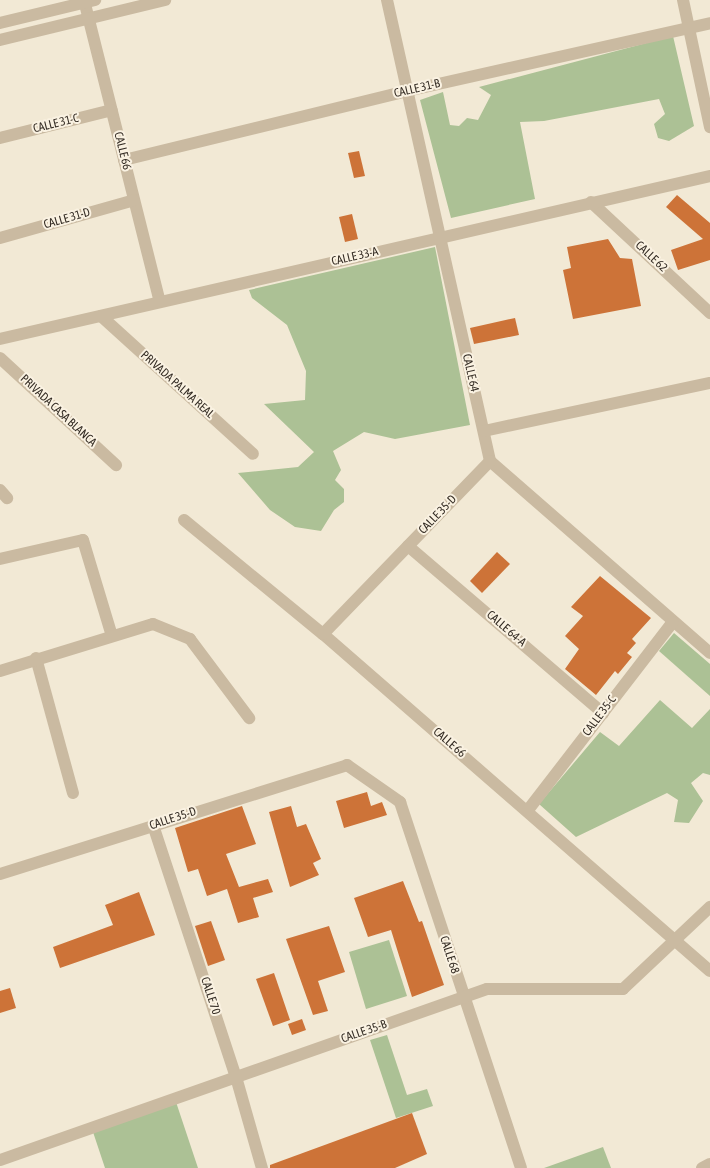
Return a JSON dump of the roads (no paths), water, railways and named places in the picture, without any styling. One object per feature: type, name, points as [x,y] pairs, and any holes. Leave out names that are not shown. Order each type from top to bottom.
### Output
[{"type":"street","points":[[0,40],[165,0]]},
{"type":"street","name":"CALLE 64","points":[[387,0],[490,461]]},
{"type":"street","points":[[683,0],[710,127]]},
{"type":"street","points":[[0,23],[88,1]]},
{"type":"street","name":"CALLE 66","points":[[88,1],[89,19],[160,302]]},
{"type":"street","name":"CALLE 31-B","points":[[124,160],[407,91],[710,23]]},
{"type":"street","name":"CALLE 31-C","points":[[0,138],[112,110]]},
{"type":"street","name":"CALLE 33-A","points":[[0,337],[101,316],[710,176]]},
{"type":"street","name":"CALLE 31-D","points":[[0,238],[134,200]]},
{"type":"street","name":"CALLE 62","points":[[591,202],[710,313]]},
{"type":"street","name":"PRIVADA PALMA REAL","points":[[101,316],[254,454]]},
{"type":"street","name":"PRIVADA CASA BLANCA","points":[[0,358],[116,465]]},
{"type":"street","points":[[484,431],[710,383]]},
{"type":"street","points":[[490,461],[710,653]]},
{"type":"street","name":"CALLE 35-D","points":[[323,634],[490,461]]},
{"type":"street","name":"CALLE 66","points":[[184,520],[323,634],[675,938],[710,971]]},
{"type":"street","points":[[0,559],[83,540],[112,636]]},
{"type":"street","name":"CALLE 64-A","points":[[408,546],[603,713]]},
{"type":"street","name":"CALLE 35-C","points":[[528,810],[673,622]]},
{"type":"street","points":[[0,671],[36,658],[153,624],[190,639],[249,718]]},
{"type":"street","points":[[36,658],[73,793]]},
{"type":"street","name":"CALLE 35-D","points":[[0,874],[347,765]]},
{"type":"street","name":"CALLE 68","points":[[347,765],[400,802],[463,998],[521,1168]]},
{"type":"street","name":"CALLE 70","points":[[153,825],[236,1077],[262,1168]]},
{"type":"street","name":"CALLE 35-B","points":[[0,1160],[487,989],[624,989],[675,938],[710,907]]},
{"type":"street","points":[[702,1168],[710,1164]]}]
